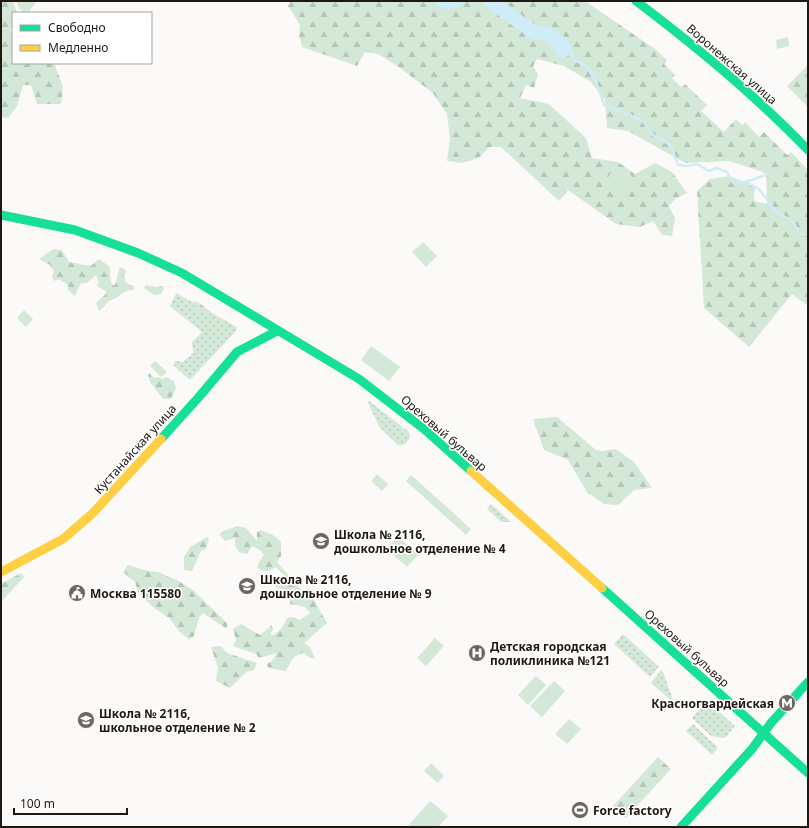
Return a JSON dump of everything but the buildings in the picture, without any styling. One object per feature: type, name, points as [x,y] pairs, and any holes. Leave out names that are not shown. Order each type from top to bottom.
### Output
[{"type":"street","name":"Воронежская улица","points":[[636,1],[740,84],[808,150]]},
{"type":"street","name":"Ореховый бульвар","points":[[1,215],[75,230],[125,247],[182,273],[359,379],[424,430],[808,773]]},
{"type":"street","name":"Кустанайская улица","points":[[1,572],[63,539],[79,527],[198,398],[237,352],[277,331]]},
{"type":"street","points":[[681,827],[752,749],[808,682]]},
{"type":"green space","points":[[1,1],[13,1],[17,12],[12,12],[12,28],[10,29],[12,33],[12,64],[54,64],[63,87],[61,104],[37,104],[31,85],[23,85],[17,106],[8,118],[1,117]]},
{"type":"green space","points":[[16,1],[37,1],[29,12],[23,12],[19,8]]},
{"type":"green space","points":[[291,1],[585,1],[655,49],[667,60],[664,64],[675,75],[672,78],[681,87],[685,84],[707,105],[701,111],[724,132],[736,119],[742,125],[745,122],[759,137],[764,132],[787,155],[791,152],[808,170],[808,306],[792,294],[749,347],[704,308],[697,191],[710,179],[729,176],[755,186],[754,201],[767,204],[766,173],[729,161],[685,163],[628,131],[607,128],[605,100],[591,82],[564,66],[537,59],[533,66],[538,74],[534,88],[526,85],[520,98],[549,104],[586,138],[592,158],[618,162],[635,174],[655,163],[672,172],[687,193],[675,199],[669,206],[675,219],[672,236],[662,235],[653,221],[640,227],[616,224],[568,190],[559,201],[501,147],[489,147],[479,158],[462,163],[447,161],[450,139],[447,114],[433,93],[400,68],[378,54],[365,52],[357,66],[302,47],[299,35],[300,25],[288,6]]},
{"type":"green space","points":[[788,37],[789,46],[777,49],[776,40]]},
{"type":"green space","points":[[808,65],[808,107],[787,86]]},
{"type":"green space","points":[[615,168],[625,171],[633,177],[630,182],[621,188],[610,183],[608,178]]},
{"type":"green space","points":[[423,242],[437,256],[426,267],[412,252]]},
{"type":"green space","points":[[53,249],[62,250],[69,262],[91,266],[99,259],[110,267],[111,280],[114,286],[120,267],[126,270],[124,276],[126,283],[134,286],[134,290],[126,291],[107,303],[99,311],[96,303],[106,294],[106,291],[97,286],[99,282],[96,275],[87,283],[81,283],[75,296],[68,290],[68,285],[59,279],[54,281],[52,277],[54,272],[50,265],[39,259]]},
{"type":"green space","points":[[146,285],[156,287],[163,286],[164,288],[161,294],[154,295],[144,288]]},
{"type":"green space","points":[[176,293],[237,328],[236,331],[190,380],[173,365],[175,361],[183,362],[193,353],[192,342],[202,332],[170,306]]},
{"type":"green space","points":[[193,301],[199,303],[211,312],[210,317],[207,319],[206,313],[196,312]]},
{"type":"green space","points":[[24,310],[33,319],[26,327],[17,318]]},
{"type":"green space","points":[[371,346],[400,367],[389,381],[361,360]]},
{"type":"green space","points":[[155,361],[167,372],[161,377],[150,366]]},
{"type":"green space","points":[[150,373],[154,378],[159,377],[162,379],[166,377],[174,381],[176,388],[171,399],[163,399],[150,382],[148,375]]},
{"type":"green space","points":[[369,401],[409,432],[410,438],[404,445],[398,445],[380,428],[368,403]]},
{"type":"green space","points":[[557,417],[596,450],[603,451],[616,449],[634,462],[652,488],[634,490],[618,505],[604,504],[587,492],[568,460],[544,450],[533,419]]},
{"type":"green space","points":[[377,474],[388,484],[382,491],[371,481]]},
{"type":"green space","points":[[411,475],[471,529],[466,535],[406,481]]},
{"type":"green space","points":[[491,504],[511,522],[501,522],[487,509]]},
{"type":"green space","points":[[237,526],[246,528],[257,541],[257,532],[260,530],[273,535],[281,542],[281,556],[277,562],[306,595],[314,600],[327,623],[304,643],[310,647],[315,659],[310,658],[304,653],[298,655],[293,659],[286,671],[268,668],[267,664],[272,661],[277,653],[259,658],[256,654],[233,646],[236,640],[233,629],[241,624],[260,635],[272,625],[273,630],[270,634],[273,635],[282,628],[287,618],[293,617],[300,620],[310,613],[305,607],[290,604],[289,594],[284,589],[274,586],[272,582],[282,585],[289,581],[276,567],[266,571],[257,567],[264,555],[260,550],[252,546],[247,554],[239,552],[235,546],[235,538],[225,541],[219,534]]},
{"type":"green space","points":[[398,536],[418,555],[407,567],[386,549]]},
{"type":"green space","points":[[207,537],[209,538],[206,549],[201,551],[192,571],[184,570],[184,557],[190,547]]},
{"type":"green space","points":[[128,565],[148,571],[159,572],[177,580],[194,591],[227,623],[227,629],[203,613],[199,618],[194,636],[189,640],[179,631],[169,618],[154,608],[138,592],[135,582],[123,572]]},
{"type":"green space","points":[[21,573],[24,577],[1,602],[1,584]]},
{"type":"green space","points":[[623,634],[659,667],[650,677],[614,644]]},
{"type":"green space","points":[[435,638],[444,646],[426,666],[417,658]]},
{"type":"green space","points":[[221,646],[227,653],[257,663],[254,670],[246,672],[230,688],[216,681],[218,668],[211,647]]},
{"type":"green space","points":[[661,670],[663,672],[674,703],[651,683]]},
{"type":"green space","points":[[536,676],[546,685],[528,705],[518,695]]},
{"type":"green space","points":[[554,681],[565,691],[542,717],[530,706]]},
{"type":"green space","points":[[707,701],[735,726],[725,738],[711,736],[692,718]]},
{"type":"green space","points":[[569,719],[581,729],[567,744],[555,734]]},
{"type":"green space","points":[[693,724],[718,748],[712,755],[686,731]]},
{"type":"green space","points":[[658,757],[671,769],[626,818],[613,806]]},
{"type":"green space","points":[[431,763],[444,776],[438,783],[424,771]]},
{"type":"green space","points":[[430,801],[448,816],[438,827],[407,827]]},
{"type":"waterway","points":[[443,1],[456,1]]},
{"type":"waterway","points":[[490,1],[535,33],[549,35],[555,39],[563,51]]},
{"type":"waterway","points":[[556,39],[563,37],[572,51],[573,60],[582,63],[590,72],[596,82],[604,105],[642,120],[653,135],[670,145],[678,165],[687,166],[697,164],[709,171],[717,168],[727,172],[732,182],[746,182],[759,189],[777,213],[793,221],[798,231],[802,234],[808,235]]},
{"type":"waterway","points":[[746,182],[768,174]]},
{"type":"traffic: fast","points":[[636,1],[725,72],[808,150]]},
{"type":"traffic: fast","points":[[1,215],[75,230],[138,253],[182,273],[359,379],[424,429],[471,471]]},
{"type":"traffic: fast","points":[[161,439],[237,352],[277,331]]},
{"type":"traffic: fast","points":[[602,588],[808,773]]},
{"type":"traffic: fast","points":[[681,827],[752,749],[771,723],[808,682]]},
{"type":"traffic: slow","points":[[1,572],[63,539],[92,514],[161,439]]},
{"type":"traffic: slow","points":[[471,471],[602,588]]},
{"type":"place","name":"Школа № 2116, дошкольное отделение № 4","points":[[321,541]]},
{"type":"place","name":"Школа № 2116, дошкольное отделение № 9","points":[[247,586]]},
{"type":"place","name":"Москва 115580","points":[[77,593]]},
{"type":"place","name":"Детская городская поликлиника №121","points":[[477,653]]},
{"type":"place","name":"Красногвардейская","points":[[787,703]]},
{"type":"place","name":"Школа № 2116, школьное отделение № 2","points":[[86,720]]},
{"type":"place","name":"Force factory","points":[[580,810]]}]
